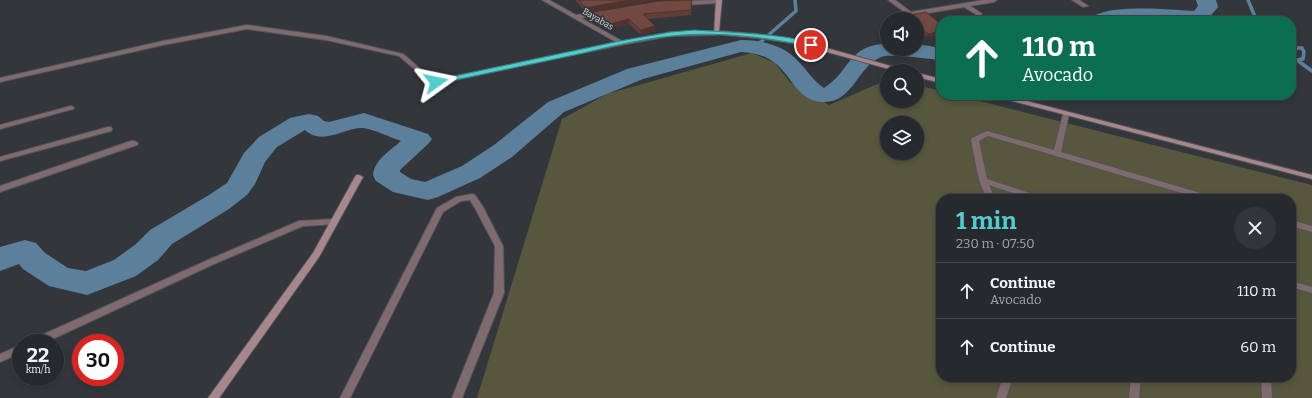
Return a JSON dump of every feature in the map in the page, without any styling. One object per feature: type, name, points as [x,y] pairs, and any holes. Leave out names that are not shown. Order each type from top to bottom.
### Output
[{"type":"street","name":"Bayabas","points":[[545,0],[620,43]]},
{"type":"street","points":[[891,0],[910,14],[994,0]]},
{"type":"street","points":[[1075,0],[1085,6]]},
{"type":"street","points":[[674,3],[719,1],[716,33]]},
{"type":"street","points":[[965,4],[979,14]]},
{"type":"street","points":[[575,17],[613,10]]},
{"type":"street","points":[[0,80],[163,43],[247,26],[326,38],[401,55],[428,78],[436,82],[620,43],[671,34],[716,33],[776,38],[798,42],[880,65]]},
{"type":"street","points":[[924,77],[936,80]]},
{"type":"street","points":[[1014,100],[1312,176]]},
{"type":"street","points":[[0,127],[71,108]]},
{"type":"street","points":[[1057,153],[1066,114]]},
{"type":"street","points":[[0,159],[108,129]]},
{"type":"street","points":[[989,194],[983,180],[975,140],[986,133],[1193,194]]},
{"type":"street","points":[[0,189],[134,143]]},
{"type":"street","points":[[213,398],[316,255],[359,177]]},
{"type":"street","points":[[983,180],[1024,194]]},
{"type":"street","points":[[345,398],[440,210],[458,199],[472,197],[479,207],[499,246],[499,293],[457,398]]},
{"type":"street","points":[[54,334],[211,262],[302,223],[334,222]]},
{"type":"street","points":[[1296,224],[1312,229]]},
{"type":"street","points":[[1296,285],[1312,290]]},
{"type":"street","points":[[0,358],[12,353]]},
{"type":"street","points":[[1001,398],[1006,382]]},
{"type":"street","points":[[1134,398],[1136,382]]},
{"type":"street","points":[[1266,382],[1267,398]]},
{"type":"green space","points":[[752,53],[775,63],[790,82],[829,105],[880,83],[880,108],[924,108],[924,87],[936,90],[936,100],[976,100],[1312,185],[1312,398],[477,398],[562,119],[607,94]]},
{"type":"building","points":[[579,0],[630,0],[585,8]]},
{"type":"building","points":[[692,0],[691,10],[643,14],[655,26],[640,30],[629,19],[607,25],[593,12],[659,1]]},
{"type":"building","points":[[924,12],[926,12],[936,20],[936,32],[928,34],[924,31]]},
{"type":"waterway","points":[[756,46],[796,11],[795,0]]},
{"type":"waterway","points":[[1200,16],[1208,7],[1206,0]]},
{"type":"waterway","points":[[1248,0],[1255,16]]},
{"type":"waterway","points":[[1120,16],[1143,14],[1187,16]]},
{"type":"waterway","points":[[0,260],[13,254],[25,251],[34,261],[60,278],[87,283],[125,268],[147,252],[161,237],[219,202],[237,189],[253,159],[268,142],[299,123],[309,121],[317,128],[329,129],[364,120],[419,139],[387,167],[386,175],[403,186],[428,191],[471,172],[503,151],[556,107],[635,74],[741,46],[753,47],[769,50],[784,59],[810,89],[823,95],[830,94],[838,89],[857,65],[876,50],[912,50],[936,53]]},
{"type":"waterway","points":[[1296,48],[1302,48],[1304,52],[1303,59],[1297,60],[1312,71]]},
{"type":"route","points":[[436,82],[620,43],[671,34],[695,32],[753,35],[811,45]]}]
